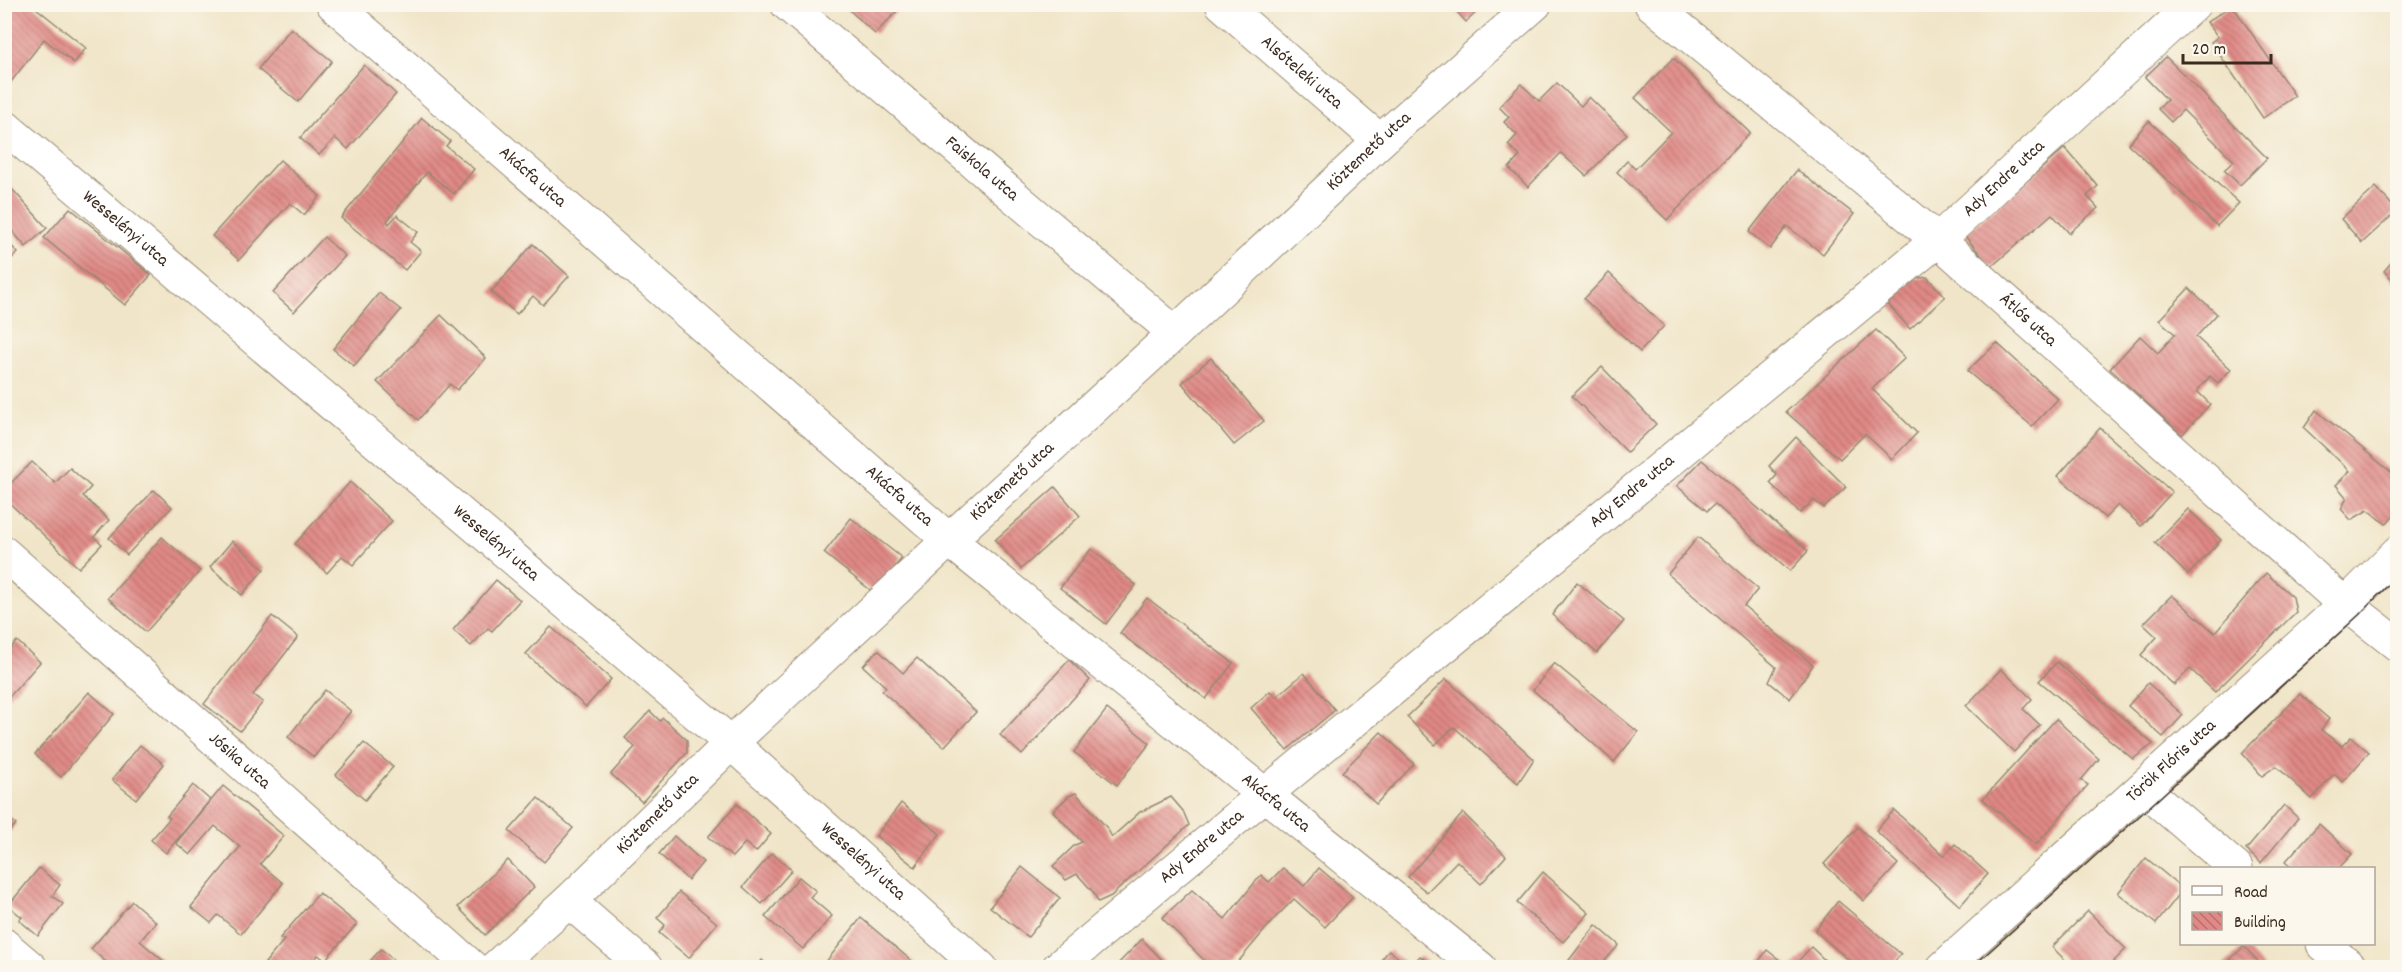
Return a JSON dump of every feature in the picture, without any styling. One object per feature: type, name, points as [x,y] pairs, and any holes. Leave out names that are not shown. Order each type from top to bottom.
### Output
[{"type":"street","name":"Akácfa utca","points":[[333,4],[949,540],[1480,968]]},
{"type":"street","name":"Faiskola utca","points":[[787,4],[1175,333]]},
{"type":"street","name":"Alsóteleki utca","points":[[1222,4],[1380,141]]},
{"type":"street","name":"Köztemető utca","points":[[495,968],[569,901],[731,743],[949,540],[1380,141],[1535,4]]},
{"type":"street","name":"Átlós utca","points":[[1650,4],[1938,240],[2346,604],[2397,645]]},
{"type":"street","name":"Ady Endre utca","points":[[1058,968],[1264,795],[1938,240],[2194,4]]},
{"type":"street","name":"Wesselényi utca","points":[[4,126],[731,743],[981,968]]},
{"type":"street","name":"Török Flóris utca","points":[[1943,968],[2346,604],[2397,552]]},
{"type":"street","name":"Jósika utca","points":[[4,553],[473,968]]},
{"type":"street","points":[[2143,788],[2235,867]]},
{"type":"street","points":[[569,901],[646,968]]},
{"type":"street","points":[[4,945],[31,968]]},
{"type":"street","points":[[2324,945],[2351,968]]},
{"type":"building","points":[[8,4],[31,4],[86,48],[74,63],[44,39],[7,87],[4,85],[4,9]]},
{"type":"building","points":[[843,4],[892,4],[898,10],[875,34]]},
{"type":"building","points":[[1450,4],[1485,4],[1466,22]]},
{"type":"building","points":[[2232,5],[2295,96],[2263,118],[2211,42],[2218,37],[2207,22]]},
{"type":"building","points":[[291,28],[332,61],[298,102],[258,69]]},
{"type":"building","points":[[2166,57],[2267,158],[2240,185],[2224,170],[2234,161],[2183,110],[2171,122],[2158,109],[2167,100],[2145,77]]},
{"type":"building","points":[[1673,58],[1750,133],[1667,220],[1617,172],[1627,161],[1635,169],[1671,132],[1635,98]]},
{"type":"building","points":[[364,65],[396,94],[348,149],[335,138],[319,155],[300,138]]},
{"type":"building","points":[[1557,83],[1581,106],[1589,97],[1627,134],[1586,176],[1561,153],[1528,187],[1509,168],[1520,156],[1508,145],[1517,135],[1504,122],[1509,117],[1499,107],[1521,84],[1539,101]]},
{"type":"building","points":[[422,118],[450,141],[446,146],[474,169],[454,194],[427,172],[387,221],[389,224],[397,215],[418,232],[410,242],[421,251],[405,270],[341,218]]},
{"type":"building","points":[[2149,121],[2239,203],[2217,226],[2128,144]]},
{"type":"building","points":[[2065,148],[2098,186],[2087,196],[2098,208],[2069,233],[2052,214],[1991,267],[1964,235]]},
{"type":"building","points":[[280,160],[320,196],[304,215],[290,203],[239,260],[212,236]]},
{"type":"building","points":[[1797,170],[1854,214],[1823,254],[1787,226],[1770,249],[1749,232]]},
{"type":"building","points":[[4,180],[47,228],[26,247],[12,231],[4,237]]},
{"type":"building","points":[[2376,187],[2397,211],[2362,243],[2341,219]]},
{"type":"building","points":[[70,208],[151,275],[125,305],[44,238]]},
{"type":"building","points":[[324,237],[345,256],[294,312],[273,293]]},
{"type":"building","points":[[4,238],[18,253],[4,265]]},
{"type":"building","points":[[533,244],[569,276],[543,305],[533,296],[517,314],[491,292]]},
{"type":"building","points":[[2397,256],[2397,284],[2384,271]]},
{"type":"building","points":[[1609,273],[1664,326],[1640,352],[1584,299]]},
{"type":"building","points":[[1927,277],[1945,297],[1910,329],[1888,304],[1913,279]]},
{"type":"building","points":[[2189,288],[2217,314],[2196,337],[2231,369],[2218,383],[2210,376],[2197,391],[2210,404],[2182,435],[2110,369],[2140,336],[2158,353],[2175,334],[2159,320]]},
{"type":"building","points":[[379,293],[401,310],[354,366],[333,349]]},
{"type":"building","points":[[441,315],[486,358],[457,390],[450,384],[418,420],[377,382]]},
{"type":"building","points":[[1876,330],[1905,358],[1872,389],[1917,433],[1892,459],[1865,434],[1840,459],[1786,412]]},
{"type":"building","points":[[1997,343],[2058,399],[2032,426],[1967,371]]},
{"type":"building","points":[[1211,358],[1264,421],[1234,445],[1182,383]]},
{"type":"building","points":[[1602,367],[1656,424],[1627,452],[1572,396]]},
{"type":"building","points":[[2316,410],[2397,477],[2397,511],[2386,524],[2368,510],[2351,520],[2341,509],[2347,498],[2336,485],[2350,471],[2304,428]]},
{"type":"building","points":[[2100,428],[2172,492],[2141,526],[2118,505],[2105,518],[2058,476]]},
{"type":"building","points":[[1796,437],[1846,487],[1824,508],[1814,500],[1800,513],[1770,483],[1777,475],[1769,466]]},
{"type":"building","points":[[1702,460],[1808,551],[1790,571],[1715,504],[1707,511],[1677,486]]},
{"type":"building","points":[[32,462],[55,483],[70,468],[91,487],[83,496],[109,520],[94,537],[102,544],[79,568],[4,498],[4,490]]},
{"type":"building","points":[[350,482],[392,521],[353,565],[342,556],[327,573],[295,544]]},
{"type":"building","points":[[1055,487],[1080,516],[1021,569],[995,540]]},
{"type":"building","points":[[154,490],[172,507],[127,555],[109,538]]},
{"type":"building","points":[[2188,509],[2221,540],[2188,575],[2155,543]]},
{"type":"building","points":[[851,518],[902,558],[874,593],[824,553]]},
{"type":"building","points":[[162,537],[200,571],[146,632],[108,598]]},
{"type":"building","points":[[1698,537],[1758,589],[1744,606],[1813,665],[1790,699],[1769,682],[1776,667],[1668,574]]},
{"type":"building","points":[[232,541],[264,569],[242,595],[210,567]]},
{"type":"building","points":[[1091,549],[1136,585],[1106,624],[1060,588]]},
{"type":"building","points":[[2266,573],[2293,597],[2296,612],[2215,692],[2190,669],[2174,685],[2141,655],[2157,637],[2143,624],[2172,595],[2215,633]]},
{"type":"building","points":[[496,580],[520,600],[492,631],[488,628],[471,646],[453,630]]},
{"type":"building","points":[[1577,582],[1624,621],[1597,653],[1552,615]]},
{"type":"building","points":[[1147,598],[1233,663],[1206,699],[1120,633]]},
{"type":"building","points":[[272,616],[298,637],[253,695],[263,702],[240,731],[204,704]]},
{"type":"building","points":[[551,627],[611,679],[586,707],[526,654]]},
{"type":"building","points":[[17,641],[40,662],[10,696],[4,691],[4,655]]},
{"type":"building","points":[[878,650],[903,673],[917,658],[976,712],[944,747],[882,691],[886,687],[863,666]]},
{"type":"building","points":[[1069,660],[1090,680],[1022,755],[1000,735]]},
{"type":"building","points":[[2057,662],[2153,744],[2133,759],[2039,681]]},
{"type":"building","points":[[1554,663],[1638,732],[1614,762],[1533,690]]},
{"type":"building","points":[[2001,669],[2032,699],[2023,709],[2040,725],[2014,752],[1966,706]]},
{"type":"building","points":[[1304,673],[1335,710],[1287,750],[1251,708],[1270,691],[1276,697]]},
{"type":"building","points":[[1446,679],[1534,759],[1518,783],[1454,727],[1435,745],[1407,717]]},
{"type":"building","points":[[2148,683],[2183,715],[2163,737],[2128,706]]},
{"type":"building","points":[[325,690],[351,711],[314,757],[288,737]]},
{"type":"building","points":[[89,692],[114,714],[61,777],[35,754]]},
{"type":"building","points":[[2300,694],[2329,719],[2321,730],[2342,746],[2351,737],[2369,752],[2343,782],[2334,774],[2312,799],[2276,766],[2262,776],[2242,753]]},
{"type":"building","points":[[1107,709],[1150,743],[1117,785],[1074,752]]},
{"type":"building","points":[[650,711],[660,721],[663,718],[687,740],[687,753],[642,802],[611,774],[635,747],[625,738]]},
{"type":"building","points":[[2056,719],[2099,759],[2081,780],[2088,785],[2036,845],[1983,799]]},
{"type":"building","points":[[1381,732],[1414,764],[1376,804],[1342,772]]},
{"type":"building","points":[[364,743],[393,767],[365,800],[336,775]]},
{"type":"building","points":[[140,745],[164,764],[136,799],[112,780]]},
{"type":"building","points":[[193,785],[210,800],[166,853],[151,840],[170,818],[167,816]]},
{"type":"building","points":[[223,786],[284,836],[260,864],[283,883],[241,934],[218,915],[211,923],[191,907],[240,847],[215,826],[190,855],[176,843]]},
{"type":"building","points":[[1076,793],[1107,828],[1112,837],[1140,812],[1171,797],[1183,811],[1189,825],[1111,896],[1098,902],[1094,893],[1077,874],[1066,880],[1053,866],[1075,845],[1082,842],[1053,811],[1069,796]]},
{"type":"building","points":[[538,798],[573,828],[544,862],[509,831]]},
{"type":"building","points":[[901,803],[940,834],[915,867],[876,836]]},
{"type":"building","points":[[737,804],[771,834],[756,852],[745,843],[732,857],[708,837]]},
{"type":"building","points":[[2284,805],[2298,818],[2261,863],[2246,850]]},
{"type":"building","points":[[1894,810],[1944,856],[1955,844],[1988,874],[1960,906],[1876,831]]},
{"type":"building","points":[[1463,813],[1506,856],[1481,884],[1457,861],[1427,892],[1408,877]]},
{"type":"building","points":[[4,814],[16,824],[4,838]]},
{"type":"building","points":[[2319,824],[2352,854],[2340,867],[2291,867],[2285,862]]},
{"type":"building","points":[[1858,827],[1898,864],[1864,901],[1824,864]]},
{"type":"building","points":[[674,836],[703,862],[688,880],[659,854]]},
{"type":"building","points":[[772,853],[792,870],[762,904],[743,887]]},
{"type":"building","points":[[2146,858],[2180,886],[2180,893],[2156,924],[2118,893]]},
{"type":"building","points":[[508,860],[534,887],[485,935],[458,907]]},
{"type":"building","points":[[1022,867],[1060,898],[1028,937],[990,907]]},
{"type":"building","points":[[39,868],[60,885],[52,896],[63,904],[38,936],[19,920],[22,917],[8,906]]},
{"type":"building","points":[[1283,868],[1304,886],[1319,868],[1353,897],[1325,927],[1294,899],[1233,968],[1212,968],[1162,918],[1192,890],[1225,919],[1261,875],[1269,882]]},
{"type":"building","points":[[1543,872],[1589,913],[1563,942],[1517,903]]},
{"type":"building","points":[[799,877],[816,891],[810,897],[832,916],[803,949],[765,917]]},
{"type":"building","points":[[679,892],[717,923],[689,958],[659,933],[665,925],[657,918]]},
{"type":"building","points":[[319,893],[357,924],[325,960],[318,955],[308,968],[270,968],[265,963],[284,940],[280,938]]},
{"type":"building","points":[[132,901],[156,922],[140,941],[172,968],[113,968],[91,949]]},
{"type":"building","points":[[1838,901],[1901,954],[1889,968],[1858,968],[1815,931]]},
{"type":"building","points":[[2088,911],[2126,949],[2107,968],[2073,968],[2052,947]]},
{"type":"building","points":[[861,918],[920,968],[821,968]]},
{"type":"building","points":[[1596,925],[1619,945],[1598,968],[1563,968]]},
{"type":"building","points":[[1142,939],[1170,968],[1114,968]]},
{"type":"building","points":[[2244,946],[2264,968],[2222,968]]},
{"type":"building","points":[[1811,947],[1833,968],[1792,968]]},
{"type":"building","points":[[381,949],[403,968],[364,968]]},
{"type":"building","points":[[1389,950],[1410,967],[1420,956],[1435,968],[1375,968]]},
{"type":"building","points":[[1767,950],[1790,968],[1754,968]]},
{"type":"building","points":[[762,960],[771,968],[756,968]]},
{"type":"building","points":[[2012,960],[2020,968],[2004,968]]},
{"type":"tram line","points":[[1971,968],[2359,615],[2398,575]]}]
